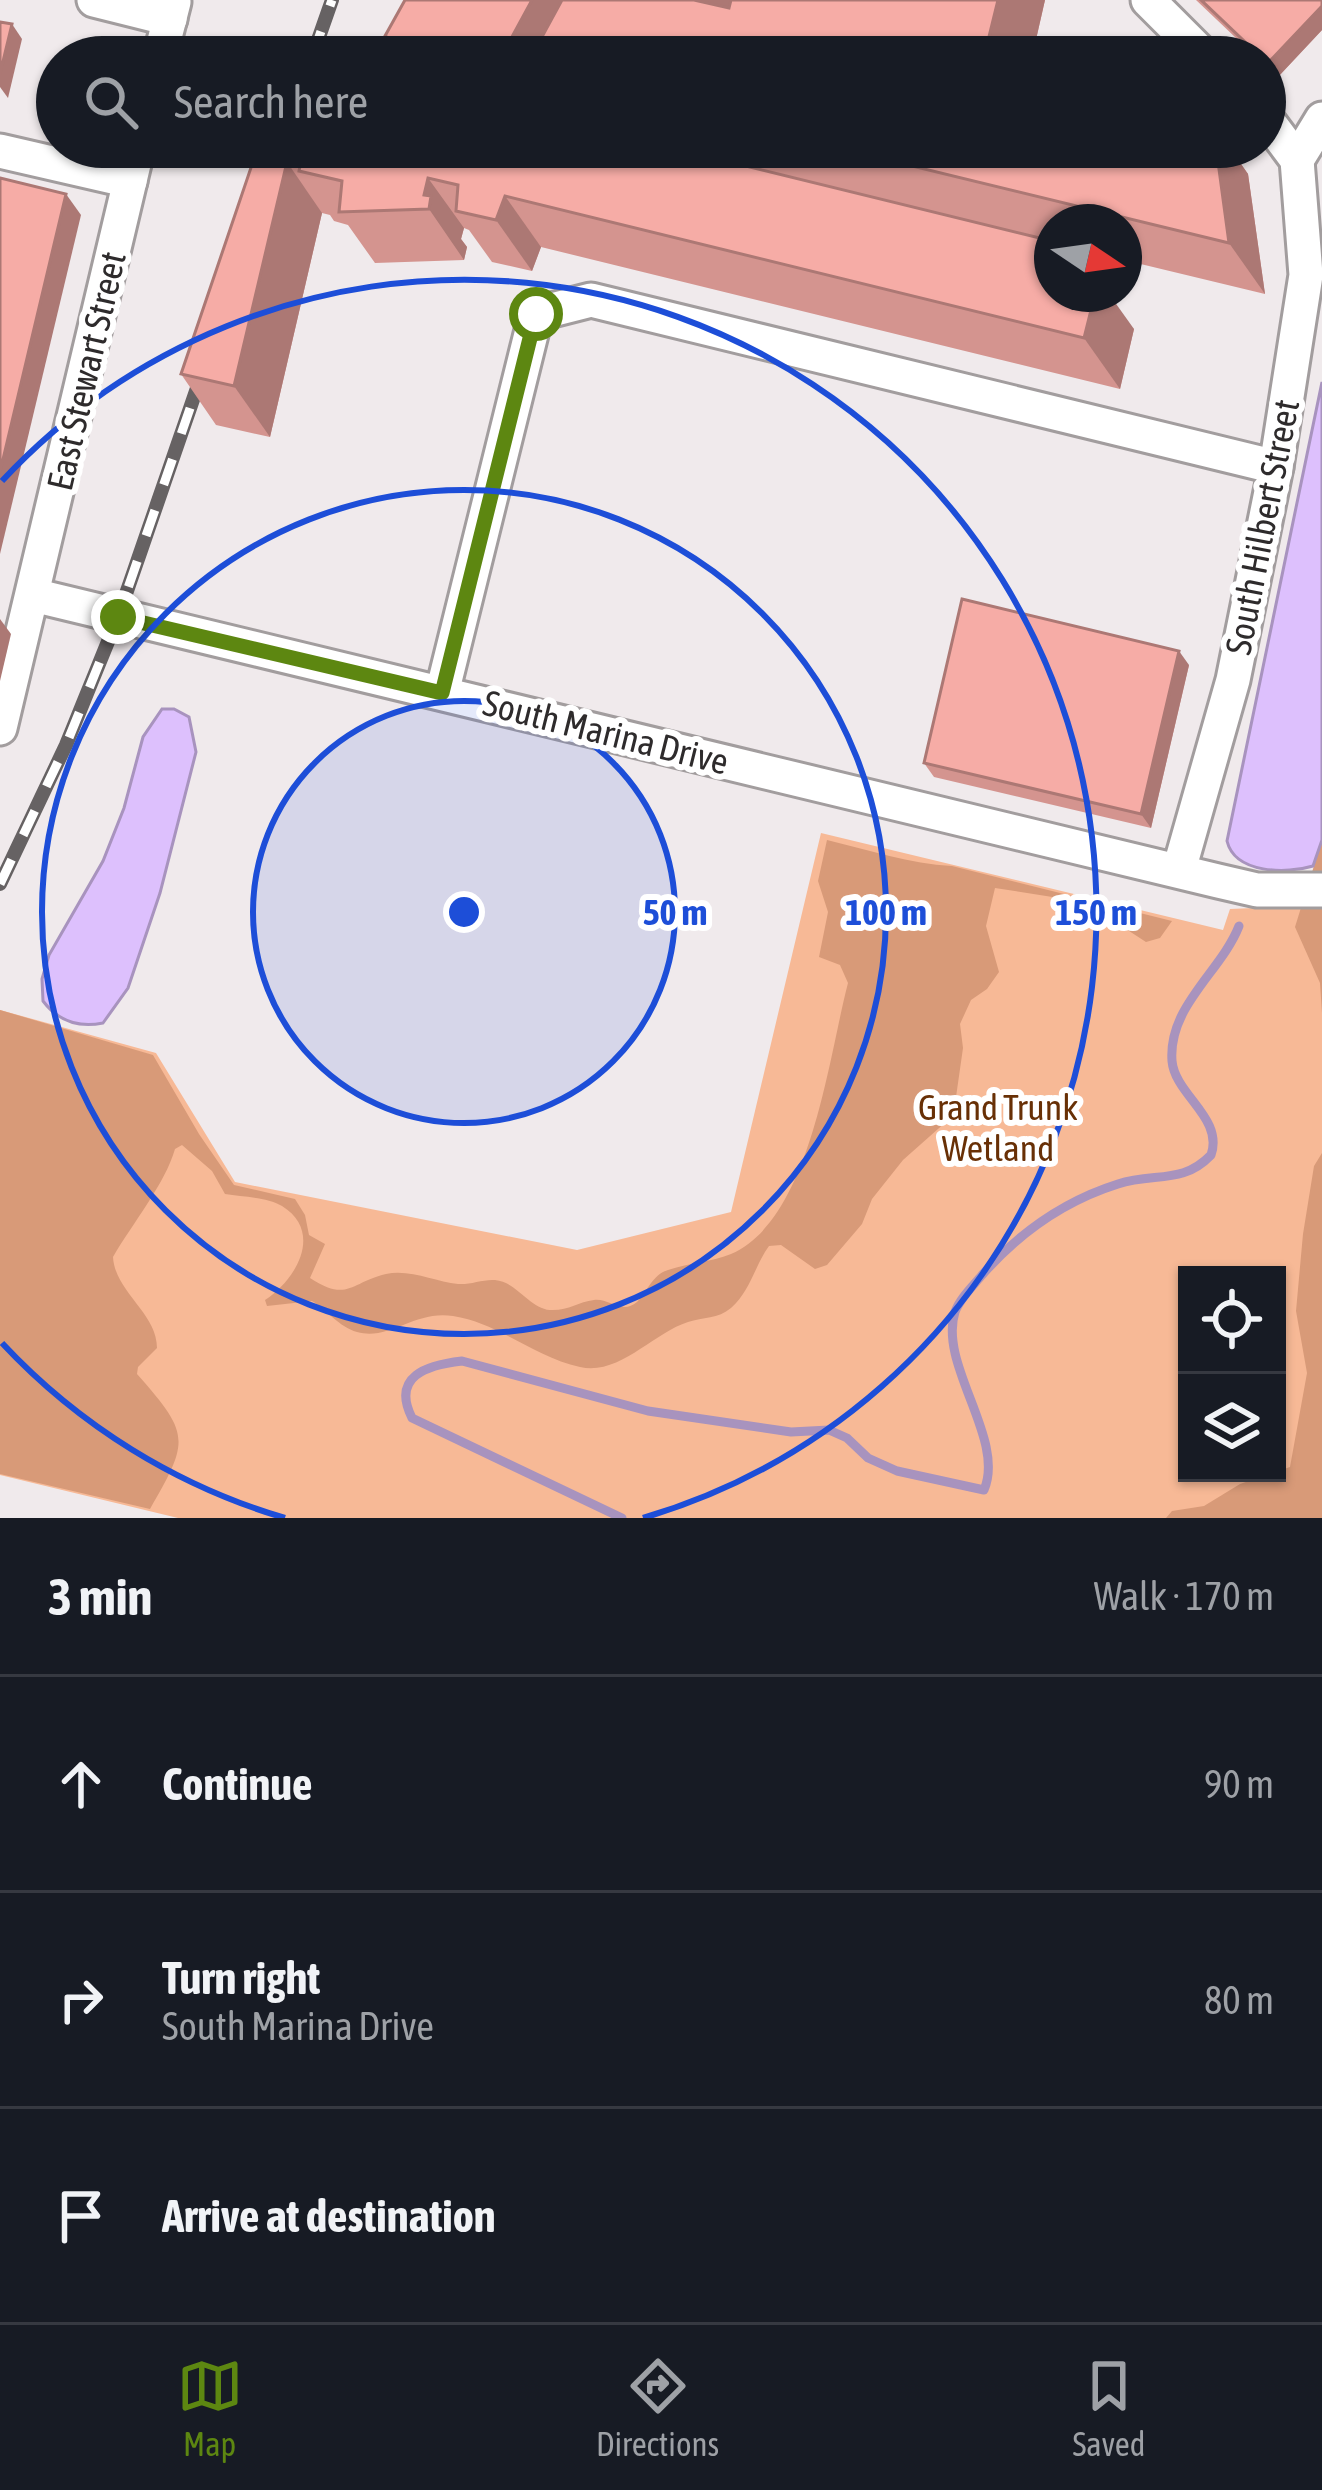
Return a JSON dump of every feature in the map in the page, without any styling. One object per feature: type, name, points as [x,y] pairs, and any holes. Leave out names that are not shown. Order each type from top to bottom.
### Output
[{"type":"street","points":[[94,0],[172,9]]},
{"type":"street","points":[[1148,0],[1184,36]]},
{"type":"street","points":[[1286,145],[1297,160],[1322,119]]},
{"type":"street","points":[[0,151],[36,160]]},
{"type":"street","name":"South Hilbert Street","points":[[1179,870],[1233,680],[1276,467],[1306,275],[1297,160]]},
{"type":"street","points":[[71,168],[130,182]]},
{"type":"street","name":"East Stewart Street","points":[[0,728],[134,168]]},
{"type":"street","points":[[442,693],[536,314],[590,300],[1276,467]]},
{"type":"street","name":"South Marina Drive","points":[[33,595],[1257,890],[1322,890]]},
{"type":"green space","name":"Grand Trunk Wetland","points":[[821,833],[1223,930],[1230,909],[1322,905],[1322,1473],[1231,1518],[178,1518],[0,1475],[0,1010],[156,1053],[235,1182],[577,1250],[731,1212]]},
{"type":"shaded area","points":[[1322,382],[1322,840],[1313,866],[1263,869],[1240,860],[1227,841]]},
{"type":"shaded area","points":[[162,709],[189,717],[196,752],[160,893],[128,988],[103,1023],[69,1021],[43,1001],[42,979],[49,955],[103,861],[124,808],[143,737]]},
{"type":"shaded area","points":[[827,840],[1172,921],[1160,938],[1146,942],[1126,929],[1083,915],[1065,899],[995,888],[986,926],[999,972],[971,1000],[960,1024],[963,1048],[955,1104],[947,1121],[903,1160],[872,1199],[862,1224],[827,1265],[815,1269],[781,1245],[769,1246],[731,1308],[675,1327],[608,1365],[594,1368],[563,1362],[453,1316],[426,1317],[369,1334],[344,1326],[312,1301],[267,1306],[265,1300],[287,1281],[301,1255],[301,1229],[295,1217],[276,1203],[225,1194],[212,1171],[182,1145],[175,1149],[156,1190],[113,1257],[115,1270],[155,1335],[157,1348],[137,1374],[167,1411],[178,1438],[163,1486],[150,1509],[0,1474],[0,1010],[153,1055],[234,1185],[295,1199],[309,1235],[325,1244],[310,1278],[323,1285],[342,1290],[374,1277],[405,1273],[458,1284],[503,1282],[550,1310],[594,1300],[631,1306],[663,1272],[731,1254],[758,1235],[780,1208],[798,1173],[823,1093],[848,983],[840,965],[819,957],[828,912],[818,881]]},
{"type":"shaded area","points":[[1322,840],[1322,1013],[1320,983],[1295,927]]},
{"type":"shaded area","points":[[1322,1153],[1322,1518],[1166,1518],[1172,1511],[1204,1506],[1246,1482],[1286,1482],[1307,1373],[1296,1311],[1314,1166]]},
{"type":"building","points":[[405,0],[532,0],[512,36],[385,36]]},
{"type":"building","points":[[562,0],[694,0],[729,8],[731,0],[998,0],[989,36],[542,36]]},
{"type":"building","points":[[1201,0],[1322,0],[1322,6],[1286,44],[1286,36],[1239,36]]},
{"type":"building","points":[[0,22],[12,24],[0,74]]},
{"type":"building","points":[[251,168],[286,168],[234,386],[181,374]]},
{"type":"building","points":[[300,168],[754,168],[1034,237],[1034,312],[1090,312],[1084,338],[505,196],[496,220],[456,211],[458,185],[428,178],[424,195],[431,196],[429,209],[339,212],[342,181]]},
{"type":"building","points":[[920,168],[1219,168],[1229,243],[1142,222],[1142,204],[1069,204]]},
{"type":"building","points":[[0,178],[66,194],[0,472]]},
{"type":"building","points":[[962,599],[1179,651],[1141,814],[924,763]]},
{"type":"waterway","points":[[622,1518],[412,1418],[407,1404],[409,1383],[425,1370],[462,1361],[648,1411],[791,1432],[829,1430],[847,1438],[868,1458],[897,1471],[984,1490],[986,1448],[955,1355],[952,1333],[957,1307],[1011,1245],[1061,1209],[1118,1184],[1179,1174],[1211,1155],[1211,1129],[1175,1073],[1173,1041],[1187,1006],[1239,926]]},
{"type":"railway","points":[[319,36],[332,0]]},
{"type":"railway","points":[[0,884],[66,745],[118,617],[206,362]]},
{"type":"route","points":[[118,617],[442,693],[536,314]]}]
